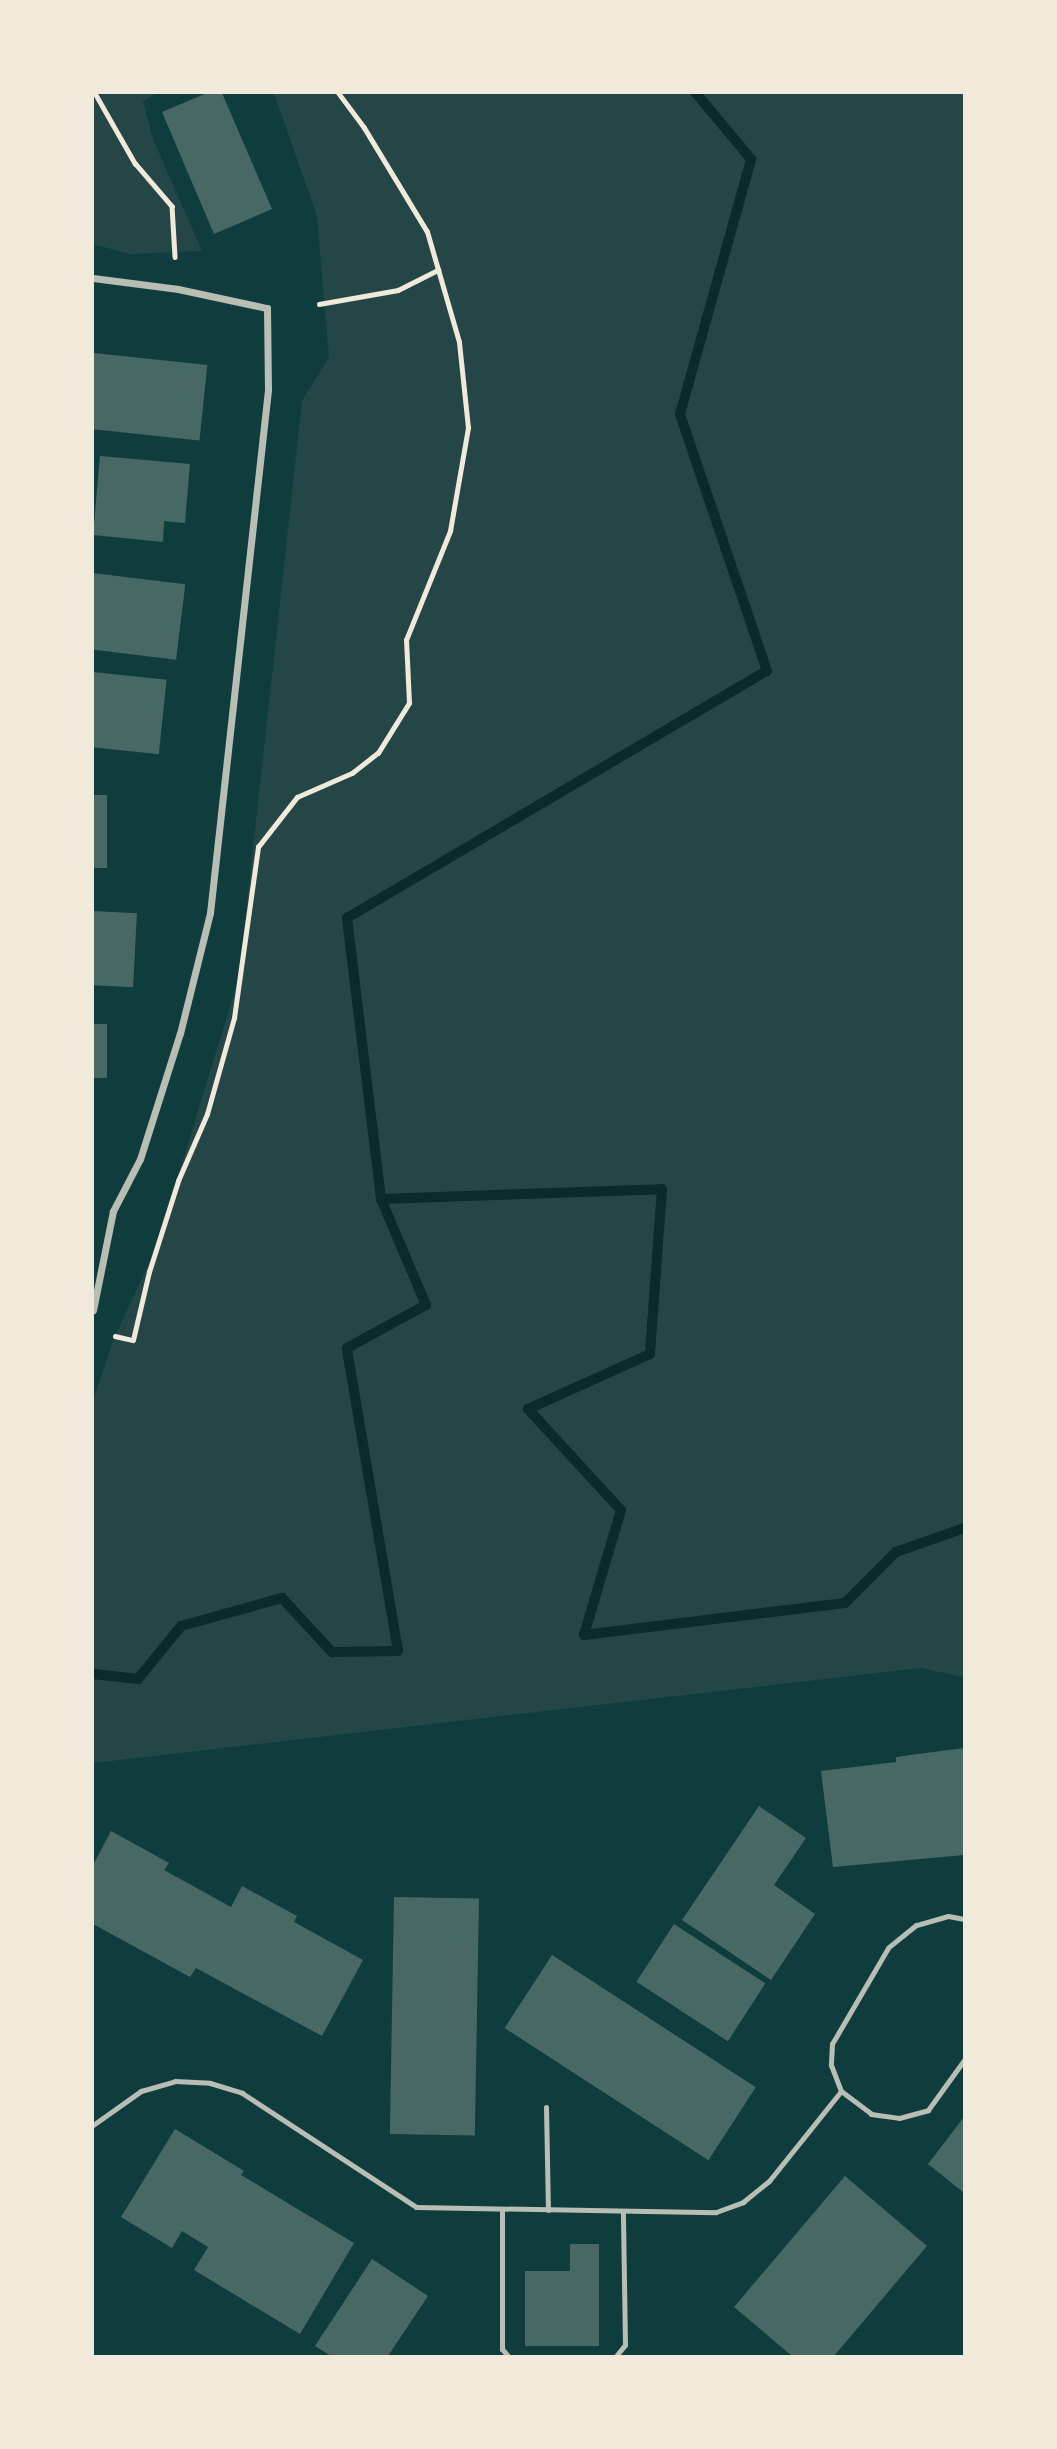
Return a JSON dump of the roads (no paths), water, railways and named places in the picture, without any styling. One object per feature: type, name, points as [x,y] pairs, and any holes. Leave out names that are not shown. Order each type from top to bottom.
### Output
[{"type":"street","points":[[93,278],[178,289],[267,308],[268,390],[210,913],[180,1033],[140,1159],[113,1211],[93,1310]]},
{"type":"lane","points":[[964,1919],[948,1916],[916,1925],[888,1948],[832,2044],[831,2065],[841,2091],[872,2114],[899,2118],[928,2110],[964,2060]]},
{"type":"lane","points":[[93,2124],[141,2091],[175,2081],[210,2083],[242,2093],[416,2207],[716,2212],[743,2202],[769,2181],[841,2091]]},
{"type":"lane","points":[[546,2107],[548,2210]]},
{"type":"lane","points":[[502,2210],[502,2349],[508,2356]]},
{"type":"lane","points":[[616,2356],[625,2345],[623,2212]]},
{"type":"waterway","points":[[93,1674],[138,1679],[181,1626],[282,1598],[332,1652],[398,1651],[347,1348],[426,1305],[381,1199],[347,918],[767,671],[680,414],[751,159],[696,93]]},
{"type":"waterway","points":[[381,1199],[662,1189],[650,1354],[528,1409],[621,1510],[584,1635],[845,1603],[896,1552],[964,1528]]}]
